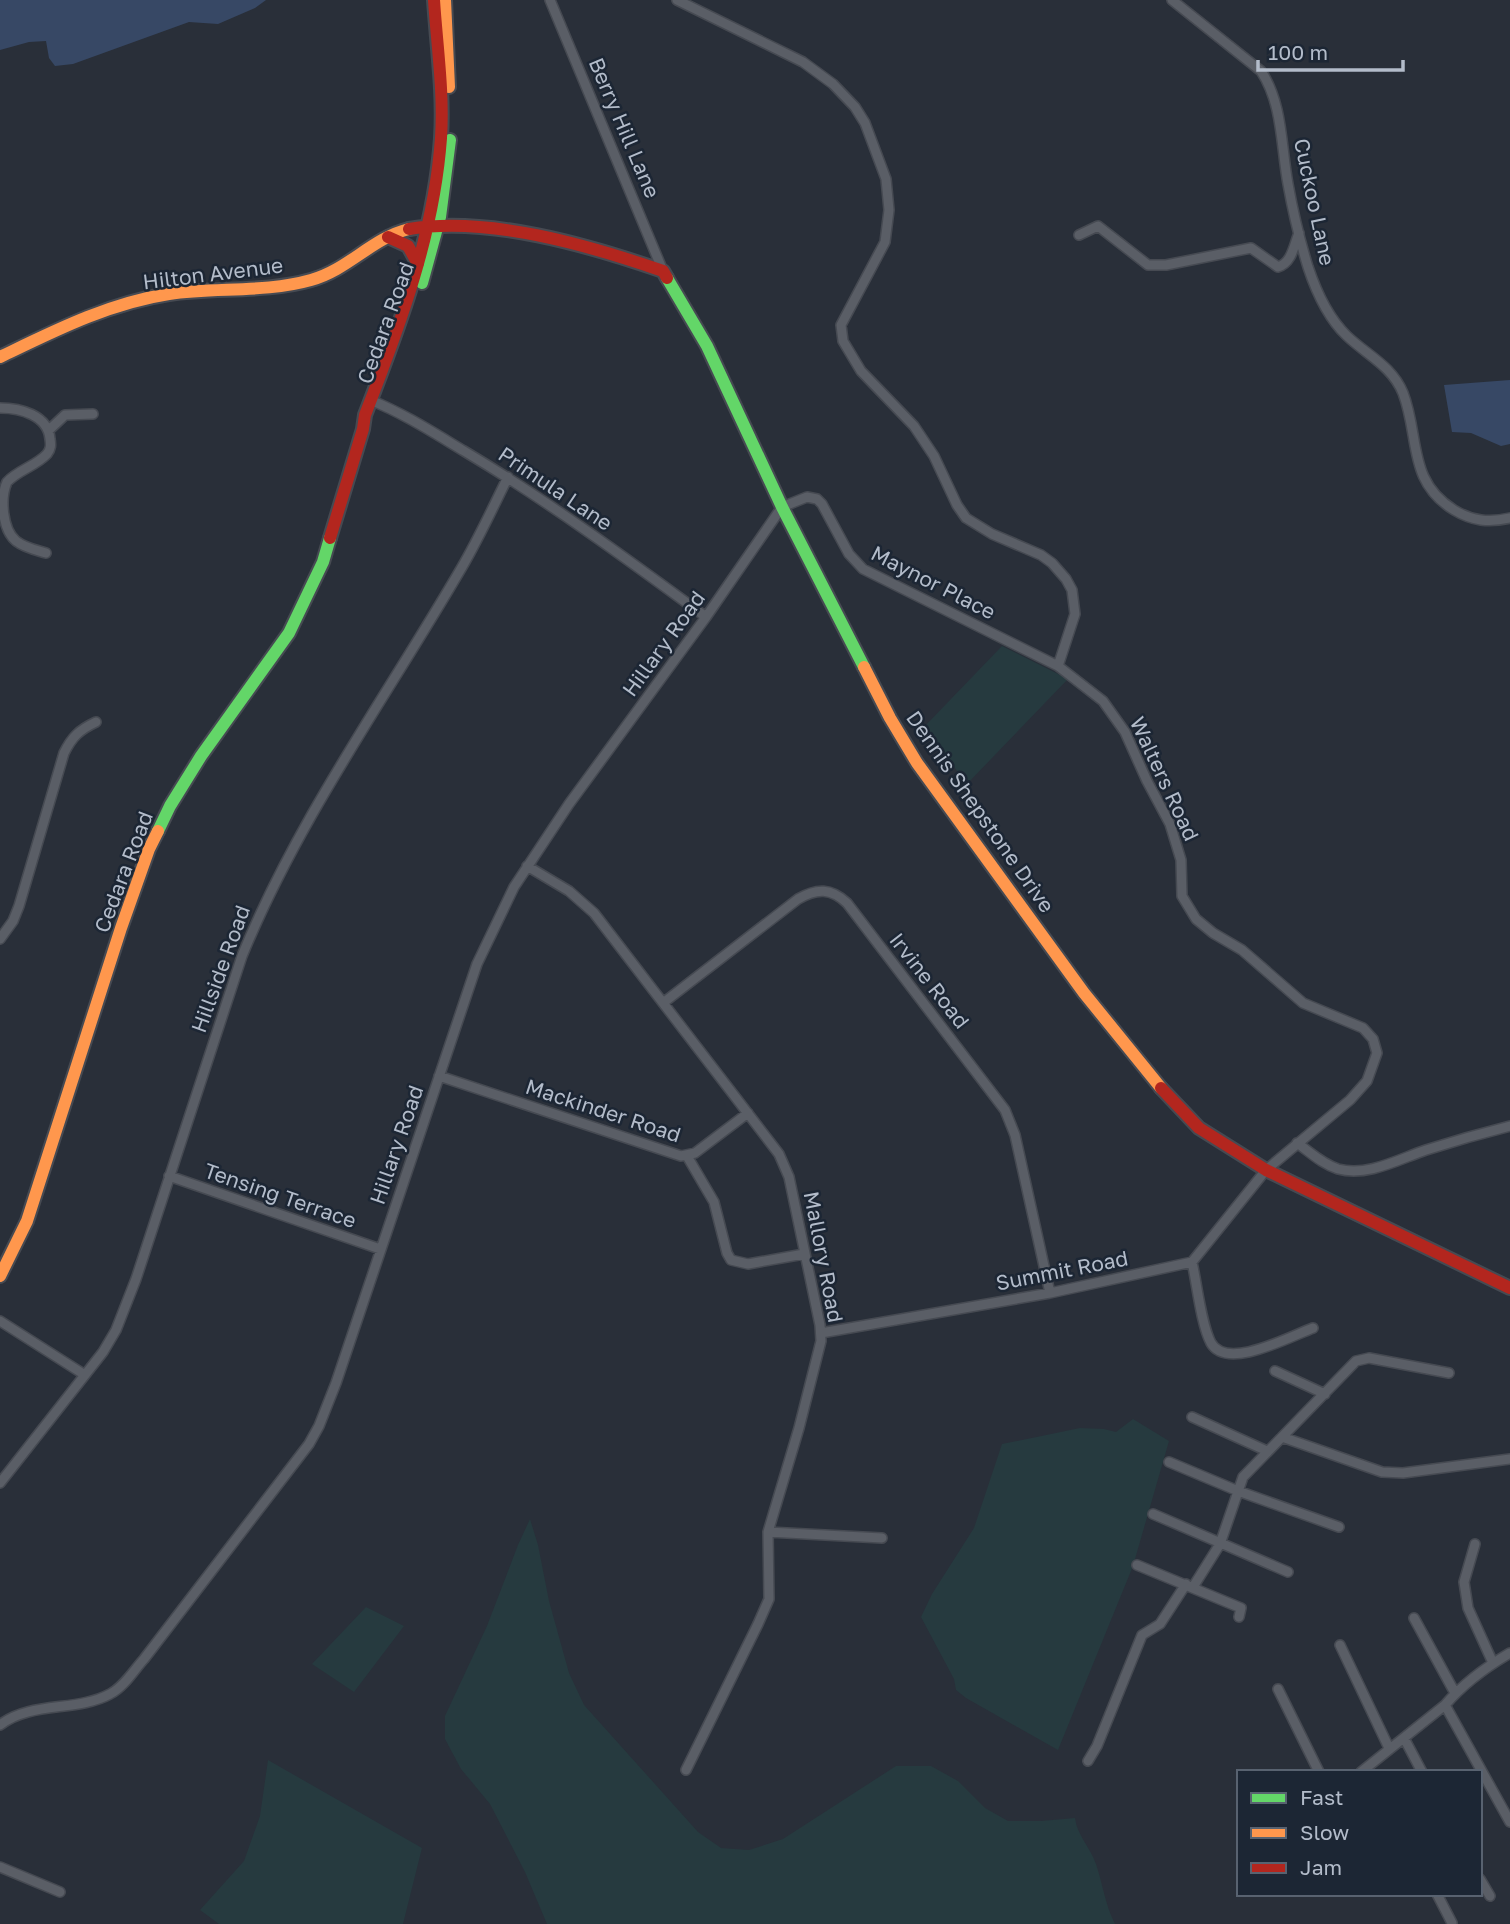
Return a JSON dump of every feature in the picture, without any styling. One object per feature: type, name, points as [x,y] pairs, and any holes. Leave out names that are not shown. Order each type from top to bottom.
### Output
[{"type":"street","points":[[433,227],[442,117],[434,0]]},
{"type":"street","points":[[433,227],[450,133],[445,0]]},
{"type":"street","name":"Berry Hill Lane","points":[[550,0],[663,271]]},
{"type":"street","points":[[677,0],[803,62],[833,84],[865,122],[886,179],[888,209],[885,242],[841,324],[843,341],[861,371],[914,426],[934,456],[966,518],[992,534],[1041,555],[1066,579],[1072,590],[1075,614],[1058,666]]},
{"type":"street","name":"Cuckoo Lane","points":[[1172,0],[1261,71],[1268,82],[1275,98],[1288,186],[1308,268],[1335,322],[1394,377],[1402,392],[1422,475],[1440,501],[1467,517],[1487,522],[1510,518]]},
{"type":"street","points":[[433,227],[466,226],[506,230],[592,247],[663,271]]},
{"type":"street","points":[[1079,235],[1100,226],[1148,265],[1166,265],[1251,248],[1278,267],[1289,260],[1299,231]]},
{"type":"street","name":"Hilton Avenue","points":[[0,357],[6,349],[154,297],[291,285],[325,276],[338,271],[388,237],[405,230],[433,227]]},
{"type":"street","name":"Cedara Road","points":[[374,402],[433,227]]},
{"type":"street","name":"Cedara Road","points":[[0,1276],[27,1221],[149,849],[170,806],[201,755],[289,633],[323,562],[365,415],[374,402],[409,321],[433,227]]},
{"type":"street","points":[[388,237],[399,239],[411,247],[419,265]]},
{"type":"street","name":"Dennis Shepstone Drive","points":[[663,271],[707,346],[782,507],[890,718],[918,763],[1084,993],[1177,1107],[1199,1128],[1266,1170],[1510,1288]]},
{"type":"street","name":"Primula Lane","points":[[374,402],[509,477],[614,549],[706,617]]},
{"type":"street","points":[[0,408],[17,409],[31,414],[40,419],[49,430],[51,447],[46,455],[6,484],[1,493],[5,526],[14,540],[26,548],[46,552]]},
{"type":"street","points":[[49,430],[65,415],[93,414]]},
{"type":"street","name":"Hillside Road","points":[[0,1483],[85,1375],[116,1330],[242,956],[276,878],[323,795],[463,565],[509,477]]},
{"type":"street","name":"Maynor Place","points":[[782,507],[803,497],[817,499],[829,515],[849,554],[863,569],[1058,666]]},
{"type":"street","name":"Hillary Road","points":[[0,1725],[8,1719],[24,1714],[111,1694],[144,1659],[309,1444],[327,1409],[477,964],[514,887],[577,793],[706,617],[782,507]]},
{"type":"street","name":"Walters Road","points":[[1058,666],[1103,701],[1125,732],[1170,824],[1181,860],[1182,896],[1196,919],[1213,933],[1242,950],[1303,1003],[1363,1028],[1377,1045],[1375,1063],[1367,1081],[1350,1100],[1266,1170]]},
{"type":"street","points":[[0,939],[13,921],[19,905],[64,753],[72,737],[80,729],[96,722]]},
{"type":"street","name":"Mallory Road","points":[[527,866],[583,902],[779,1154],[789,1177],[821,1333],[799,1429],[768,1532],[770,1585],[766,1607],[686,1770]]},
{"type":"street","name":"Irvine Road","points":[[663,1003],[798,899],[815,891],[826,890],[838,895],[847,903],[1005,1110],[1015,1135],[1050,1293]]},
{"type":"street","name":"Mackinder Road","points":[[439,1076],[660,1151],[687,1156],[748,1113]]},
{"type":"street","points":[[1297,1143],[1326,1165],[1340,1170],[1362,1170],[1390,1164],[1464,1138],[1510,1126]]},
{"type":"street","points":[[687,1156],[714,1202],[731,1260],[748,1264],[804,1255]]},
{"type":"street","points":[[1266,1170],[1192,1262],[1207,1331],[1211,1343],[1222,1352],[1238,1354],[1261,1349],[1313,1328]]},
{"type":"street","name":"Tensing Terrace","points":[[169,1176],[380,1249]]},
{"type":"street","name":"Summit Road","points":[[821,1333],[1050,1293],[1192,1262]]},
{"type":"street","points":[[0,1321],[85,1375]]},
{"type":"street","points":[[1088,1761],[1097,1746],[1142,1635],[1160,1624],[1220,1544],[1243,1477],[1267,1451],[1362,1358],[1450,1373]]},
{"type":"street","points":[[1275,1371],[1325,1394]]},
{"type":"street","points":[[1192,1417],[1267,1451]]},
{"type":"street","points":[[1282,1437],[1382,1472],[1403,1473],[1508,1458]]},
{"type":"street","points":[[1169,1462],[1238,1491],[1339,1527]]},
{"type":"street","points":[[1153,1514],[1287,1572]]},
{"type":"street","points":[[768,1532],[882,1538]]},
{"type":"street","points":[[1475,1544],[1464,1582],[1468,1608],[1493,1663]]},
{"type":"street","points":[[1137,1566],[1241,1608],[1239,1617]]},
{"type":"street","points":[[1414,1618],[1455,1693]]},
{"type":"street","points":[[1340,1645],[1388,1748]]},
{"type":"street","points":[[1368,1770],[1388,1748],[1404,1738],[1493,1663],[1510,1653]]},
{"type":"street","points":[[1278,1689],[1318,1770]]},
{"type":"street","points":[[1445,1704],[1481,1770]]},
{"type":"street","points":[[1404,1738],[1421,1770]]},
{"type":"street","points":[[1482,1771],[1510,1822]]},
{"type":"street","points":[[0,1867],[60,1892]]},
{"type":"street","points":[[1482,1882],[1490,1896]]},
{"type":"street","points":[[1438,1896],[1452,1923]]},
{"type":"green space","points":[[1002,646],[1068,679],[967,784],[924,727]]},
{"type":"green space","points":[[1133,1419],[1169,1441],[1133,1566],[1058,1750],[956,1690],[954,1679],[921,1617],[932,1594],[974,1528],[1002,1444],[1080,1428],[1116,1432]]},
{"type":"green space","points":[[530,1519],[569,1673],[584,1705],[698,1832],[721,1848],[749,1850],[783,1839],[896,1766],[931,1766],[958,1781],[985,1808],[1008,1821],[1075,1818],[1078,1830],[1096,1864],[1115,1924],[547,1924],[525,1872],[490,1804],[461,1769],[445,1739],[445,1716],[487,1626]]},
{"type":"green space","points":[[366,1607],[404,1626],[354,1692],[312,1664]]},
{"type":"green space","points":[[268,1760],[422,1848],[403,1924],[219,1924],[200,1910],[244,1861],[260,1816]]},
{"type":"water","points":[[0,0],[266,0],[255,8],[218,24],[189,22],[73,64],[55,66],[49,58],[46,41],[29,42],[0,50]]},
{"type":"water","points":[[1510,380],[1510,444],[1501,446],[1471,433],[1452,432],[1444,385]]},
{"type":"traffic: fast","points":[[422,283],[440,217],[450,140]]},
{"type":"traffic: fast","points":[[667,278],[707,346],[782,507],[864,667]]},
{"type":"traffic: fast","points":[[158,831],[201,756],[289,633],[323,562],[330,538]]},
{"type":"traffic: slow","points":[[445,0],[449,87]]},
{"type":"traffic: slow","points":[[0,357],[82,319],[147,298],[187,292],[276,287],[311,280],[337,269],[383,239],[409,229]]},
{"type":"traffic: slow","points":[[864,667],[917,763],[1084,993],[1161,1088]]},
{"type":"traffic: slow","points":[[0,1276],[27,1221],[121,928],[158,831]]},
{"type":"traffic: jam","points":[[330,538],[365,415],[414,279],[431,210],[442,121],[434,0]]},
{"type":"traffic: jam","points":[[409,229],[472,226],[538,235],[634,261],[663,271],[667,278]]},
{"type":"traffic: jam","points":[[388,237],[408,246],[418,264]]},
{"type":"traffic: jam","points":[[1161,1088],[1199,1128],[1266,1170],[1510,1288]]}]
